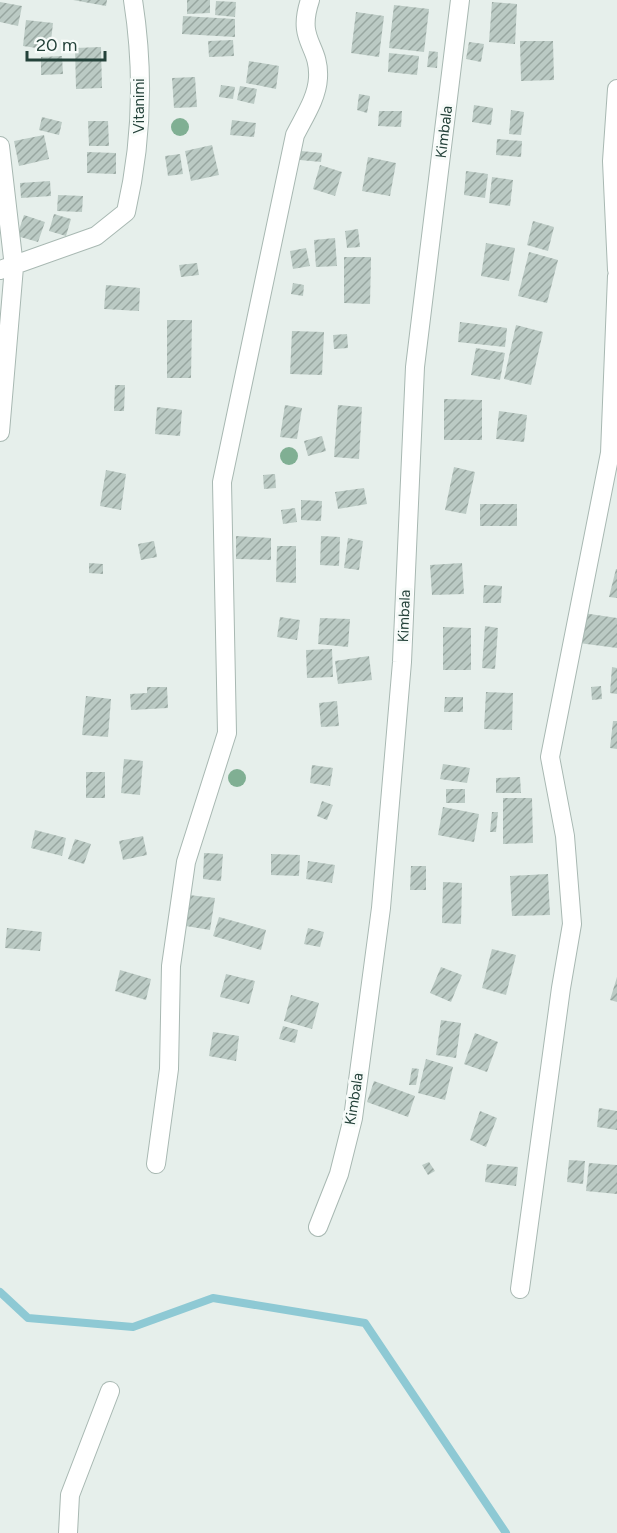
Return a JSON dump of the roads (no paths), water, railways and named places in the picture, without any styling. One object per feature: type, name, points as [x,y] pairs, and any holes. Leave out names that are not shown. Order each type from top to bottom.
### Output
[{"type":"street","name":"Vitanimi","points":[[7,269],[96,236],[126,212],[139,140],[138,34],[133,0]]},
{"type":"street","points":[[156,1164],[169,1069],[171,966],[186,862],[227,733],[222,482],[295,135],[311,105],[318,77],[314,53],[305,36],[303,19],[310,0]]},
{"type":"street","name":"Kimbala","points":[[318,1227],[339,1174],[353,1118],[381,908],[402,662],[415,367],[460,0]]},
{"type":"street","points":[[617,89],[612,161],[617,270]]},
{"type":"street","points":[[0,146],[7,269],[0,432]]},
{"type":"street","points":[[520,1289],[561,988],[572,924],[565,836],[550,757],[610,453],[617,276]]},
{"type":"street","points":[[68,1533],[70,1495],[110,1391]]},
{"type":"waterway","points":[[0,1292],[28,1318],[133,1327],[213,1298],[365,1323],[506,1533]]}]
